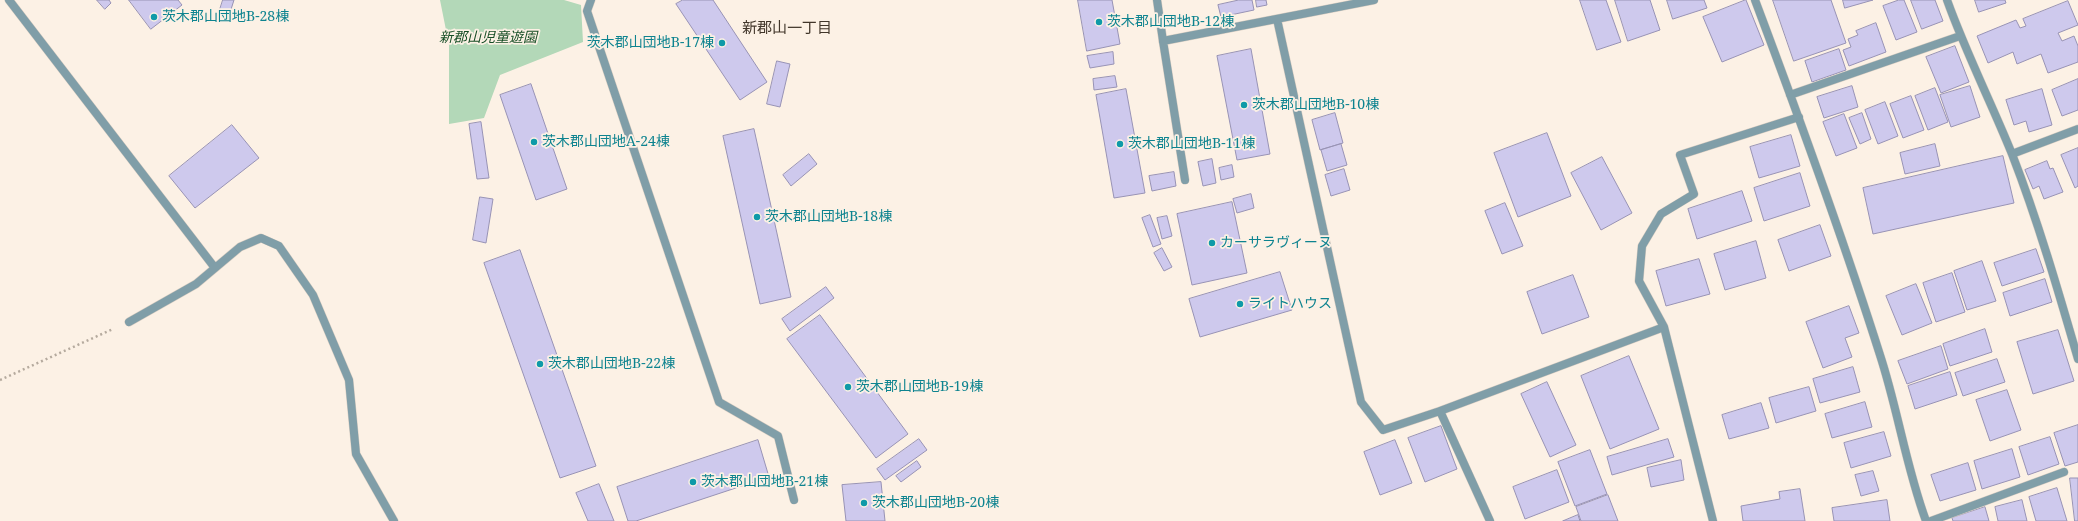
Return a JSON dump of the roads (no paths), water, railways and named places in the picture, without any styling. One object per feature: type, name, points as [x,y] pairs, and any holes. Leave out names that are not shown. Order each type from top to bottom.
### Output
[{"type":"street","points":[[9,0],[215,268]]},
{"type":"street","points":[[591,0],[587,11],[719,402],[778,436],[794,500]]},
{"type":"street","points":[[1158,0],[1185,180]]},
{"type":"street","points":[[1163,41],[1374,0]]},
{"type":"street","points":[[1755,0],[1799,118],[1880,356],[1914,487],[1926,521]]},
{"type":"street","points":[[1947,0],[1960,36],[2012,154],[2058,292],[2078,359]]},
{"type":"street","points":[[1278,19],[1361,402],[1383,430],[1440,411],[1664,327]]},
{"type":"street","points":[[1790,95],[1960,36]]},
{"type":"street","points":[[1713,521],[1664,327],[1639,281],[1642,246],[1661,214],[1694,194],[1680,154],[1799,118]]},
{"type":"street","points":[[2012,154],[2078,128]]},
{"type":"street","points":[[129,322],[196,284],[240,247],[261,238],[279,246],[313,295],[349,380],[356,454],[394,521]]},
{"type":"street","points":[[1440,411],[1490,521]]},
{"type":"street","points":[[1931,521],[2064,472]]},
{"type":"place","name":"茨木郡山団地B-28棟","points":[[154,17]]},
{"type":"place","name":"茨木郡山団地B-12棟","points":[[1099,22]]},
{"type":"place","name":"茨木郡山団地B-17棟","points":[[722,43]]},
{"type":"place","name":"茨木郡山団地B-10棟","points":[[1244,105]]},
{"type":"place","name":"茨木郡山団地A-24棟","points":[[534,142]]},
{"type":"place","name":"茨木郡山団地B-11棟","points":[[1120,144]]},
{"type":"place","name":"茨木郡山団地B-18棟","points":[[757,217]]},
{"type":"place","name":"カーサラヴィーヌ","points":[[1212,243]]},
{"type":"place","name":"ライトハウス","points":[[1240,304]]},
{"type":"place","name":"茨木郡山団地B-22棟","points":[[540,364]]},
{"type":"place","name":"茨木郡山団地B-19棟","points":[[848,387]]},
{"type":"place","name":"茨木郡山団地B-21棟","points":[[693,482]]},
{"type":"place","name":"茨木郡山団地B-20棟","points":[[864,503]]},
{"type":"district","name":"新郡山一丁目","points":[[787,29]]},
{"type":"park label","name":"新郡山児童遊園","points":[[488,38]]}]
